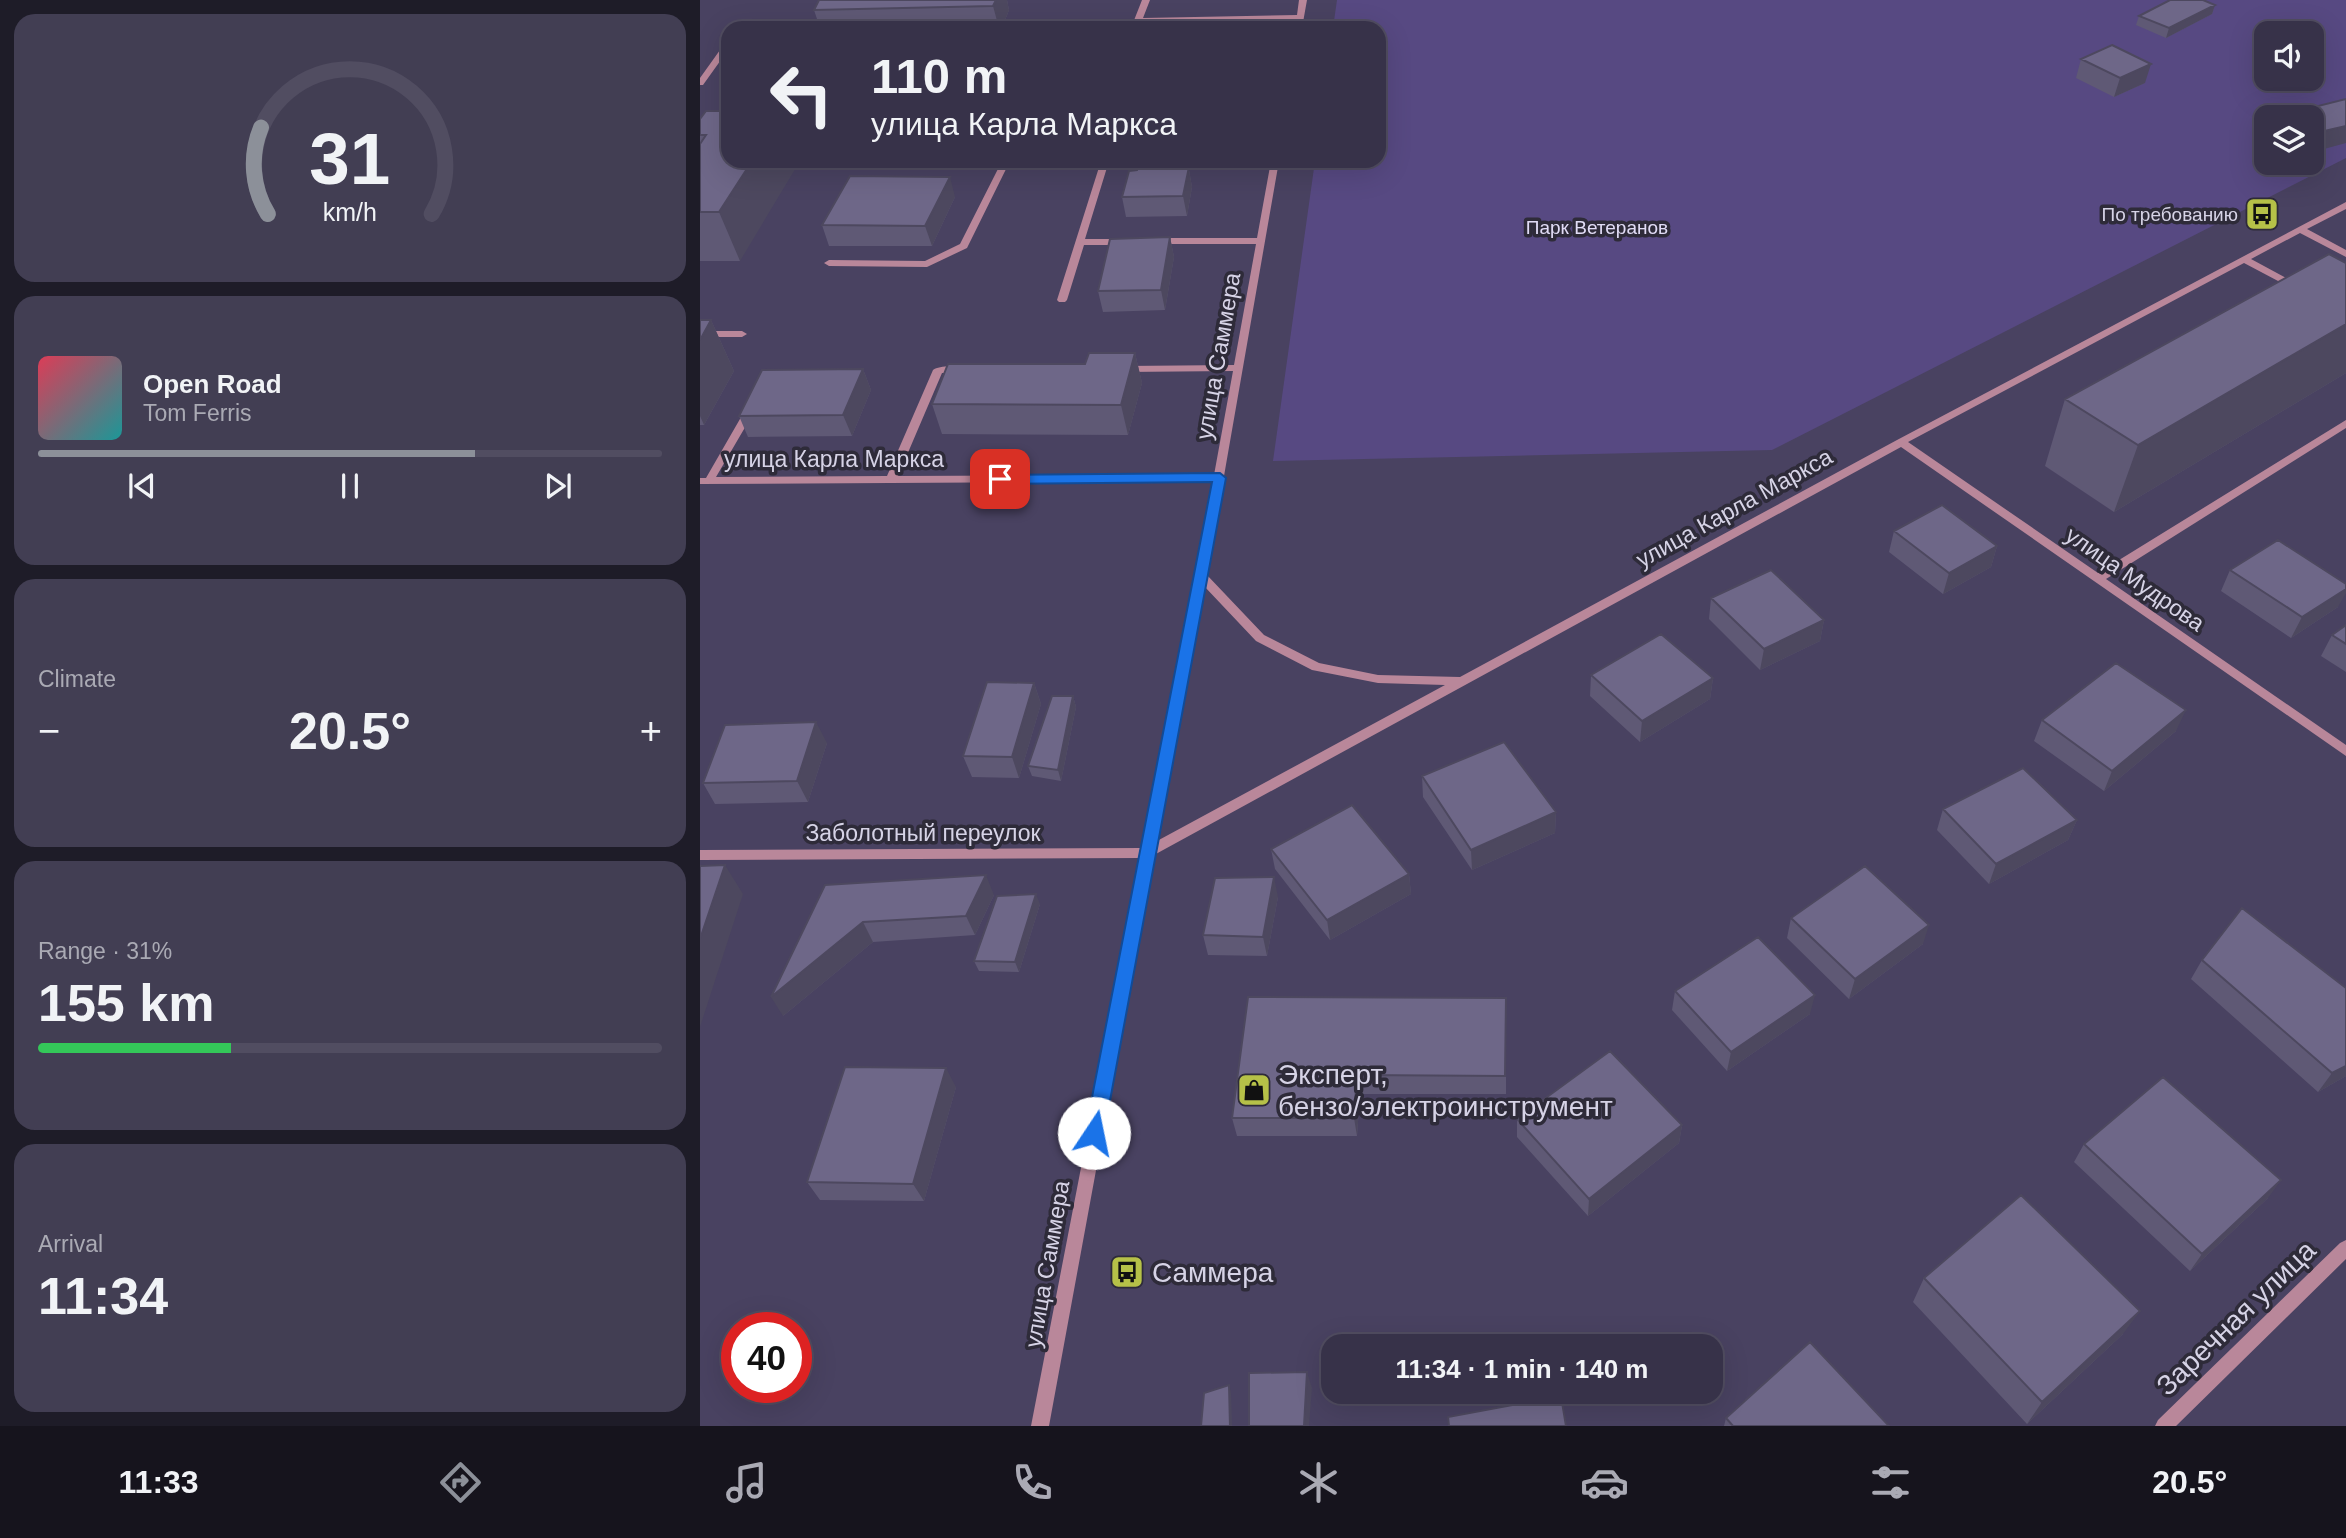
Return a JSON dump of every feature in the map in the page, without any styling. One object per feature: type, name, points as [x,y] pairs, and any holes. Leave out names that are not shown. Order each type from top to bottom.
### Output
[{"type":"street","points":[[1137,21],[1146,0]]},
{"type":"street","points":[[1299,21],[1303,0]]},
{"type":"street","points":[[1206,21],[1300,17]]},
{"type":"street","points":[[700,83],[721,54]]},
{"type":"street","points":[[829,262],[927,264],[964,246],[1003,168]]},
{"type":"street","points":[[1062,300],[1103,168]]},
{"type":"street","name":"улица Саммера","points":[[1041,1426],[1146,853],[1220,478],[1274,168]]},
{"type":"street","name":"улица Карла Маркса","points":[[1146,853],[1901,442],[2346,205]]},
{"type":"street","points":[[2300,229],[2346,254]]},
{"type":"street","points":[[1143,242],[1261,241]]},
{"type":"street","points":[[1080,242],[1130,242]]},
{"type":"street","points":[[2243,259],[2312,296]]},
{"type":"street","points":[[700,334],[742,334]]},
{"type":"street","points":[[1117,369],[1239,369]]},
{"type":"street","points":[[891,480],[938,370],[979,370]]},
{"type":"street","points":[[705,481],[755,401]]},
{"type":"street","points":[[2097,579],[2346,423]]},
{"type":"street","name":"улица Мудрова","points":[[1901,442],[2346,751]]},
{"type":"street","name":"улица Карла Маркса","points":[[705,481],[1220,478]]},
{"type":"street","points":[[1200,576],[1260,638],[1315,667],[1378,679],[1461,681]]},
{"type":"street","name":"Заболотный переулок","points":[[700,855],[1146,853]]},
{"type":"street","name":"Заречная улица","points":[[2164,1426],[2346,1248]]},
{"type":"green space","name":"Парк Ветеранов","points":[[1337,0],[2346,0],[2346,158],[2324,169],[2324,105],[2254,105],[2254,175],[2313,175],[1772,450],[1273,461],[1314,168],[1386,168],[1386,21],[1334,21]]},
{"type":"building","points":[[819,0],[996,0],[993,6],[814,10]]},
{"type":"building","points":[[2170,0],[2203,0],[2215,5],[2169,28],[2139,16]]},
{"type":"building","points":[[2112,45],[2151,64],[2120,78],[2081,59]]},
{"type":"building","points":[[2346,99],[2346,126],[2324,131],[2322,105]]},
{"type":"building","points":[[706,111],[721,111],[721,168],[747,168],[719,212],[700,212],[700,144],[706,135],[700,135],[700,119]]},
{"type":"building","points":[[1189,168],[1183,196],[1122,197],[1129,171]]},
{"type":"building","points":[[850,176],[950,177],[925,226],[822,225]]},
{"type":"building","points":[[1170,237],[1161,290],[1098,291],[1110,239]]},
{"type":"building","points":[[2329,254],[2346,263],[2346,324],[2138,445],[2065,399]]},
{"type":"building","points":[[700,320],[711,320],[700,340]]},
{"type":"building","points":[[1089,353],[1135,353],[1121,405],[932,404],[948,364],[1085,364]]},
{"type":"building","points":[[863,369],[843,415],[739,416],[762,370]]},
{"type":"building","points":[[1942,505],[1997,546],[1949,573],[1894,531]]},
{"type":"building","points":[[2278,540],[2346,584],[2346,589],[2302,617],[2230,570]]},
{"type":"building","points":[[1771,570],[1824,620],[1764,649],[1711,598]]},
{"type":"building","points":[[2346,625],[2346,644],[2332,635]]},
{"type":"building","points":[[1661,634],[1713,678],[1642,721],[1591,675]]},
{"type":"building","points":[[2116,663],[2186,710],[2112,771],[2042,720]]},
{"type":"building","points":[[987,682],[1034,683],[1012,757],[963,756]]},
{"type":"building","points":[[1052,696],[1073,696],[1058,770],[1028,766]]},
{"type":"building","points":[[816,722],[797,781],[703,783],[725,725]]},
{"type":"building","points":[[1504,742],[1556,812],[1471,850],[1422,776]]},
{"type":"building","points":[[2023,768],[2077,820],[1996,864],[1943,809]]},
{"type":"building","points":[[1352,805],[1409,874],[1327,920],[1271,849]]},
{"type":"building","points":[[725,865],[700,939],[700,866]]},
{"type":"building","points":[[1865,866],[1929,925],[1855,979],[1791,918]]},
{"type":"building","points":[[986,875],[966,916],[863,922],[771,997],[825,885]]},
{"type":"building","points":[[1274,877],[1263,937],[1203,935],[1215,878]]},
{"type":"building","points":[[1036,894],[1015,962],[974,961],[997,896]]},
{"type":"building","points":[[2242,908],[2346,988],[2346,1066],[2332,1073],[2202,960]]},
{"type":"building","points":[[1758,937],[1815,995],[1731,1052],[1675,991]]},
{"type":"building","points":[[1248,997],[1506,998],[1505,1076],[1357,1075],[1354,1118],[1232,1118]]},
{"type":"building","points":[[1610,1051],[1682,1125],[1589,1199],[1517,1119]]},
{"type":"building","points":[[845,1067],[946,1068],[913,1184],[807,1182]]},
{"type":"building","points":[[2163,1077],[2281,1180],[2202,1254],[2084,1144]]},
{"type":"building","points":[[2021,1195],[2140,1311],[2042,1402],[1924,1278]]},
{"type":"building","points":[[1810,1342],[1889,1426],[1733,1426],[1726,1418]]},
{"type":"building","points":[[1307,1372],[1304,1426],[1249,1426],[1249,1373]]},
{"type":"building","points":[[1229,1385],[1230,1426],[1201,1426],[1204,1393]]},
{"type":"building","points":[[1518,1404],[1562,1404],[1566,1426],[1449,1426],[1448,1417]]},
{"type":"place","name":"По требованию","points":[[2262,214]]},
{"type":"place","name":"Эксперт, бензо/электроинструмент","points":[[1254,1090]]},
{"type":"place","name":"Саммера","points":[[1127,1272]]},
{"type":"route","points":[[1000,479],[1220,478],[1094,1133]]}]
